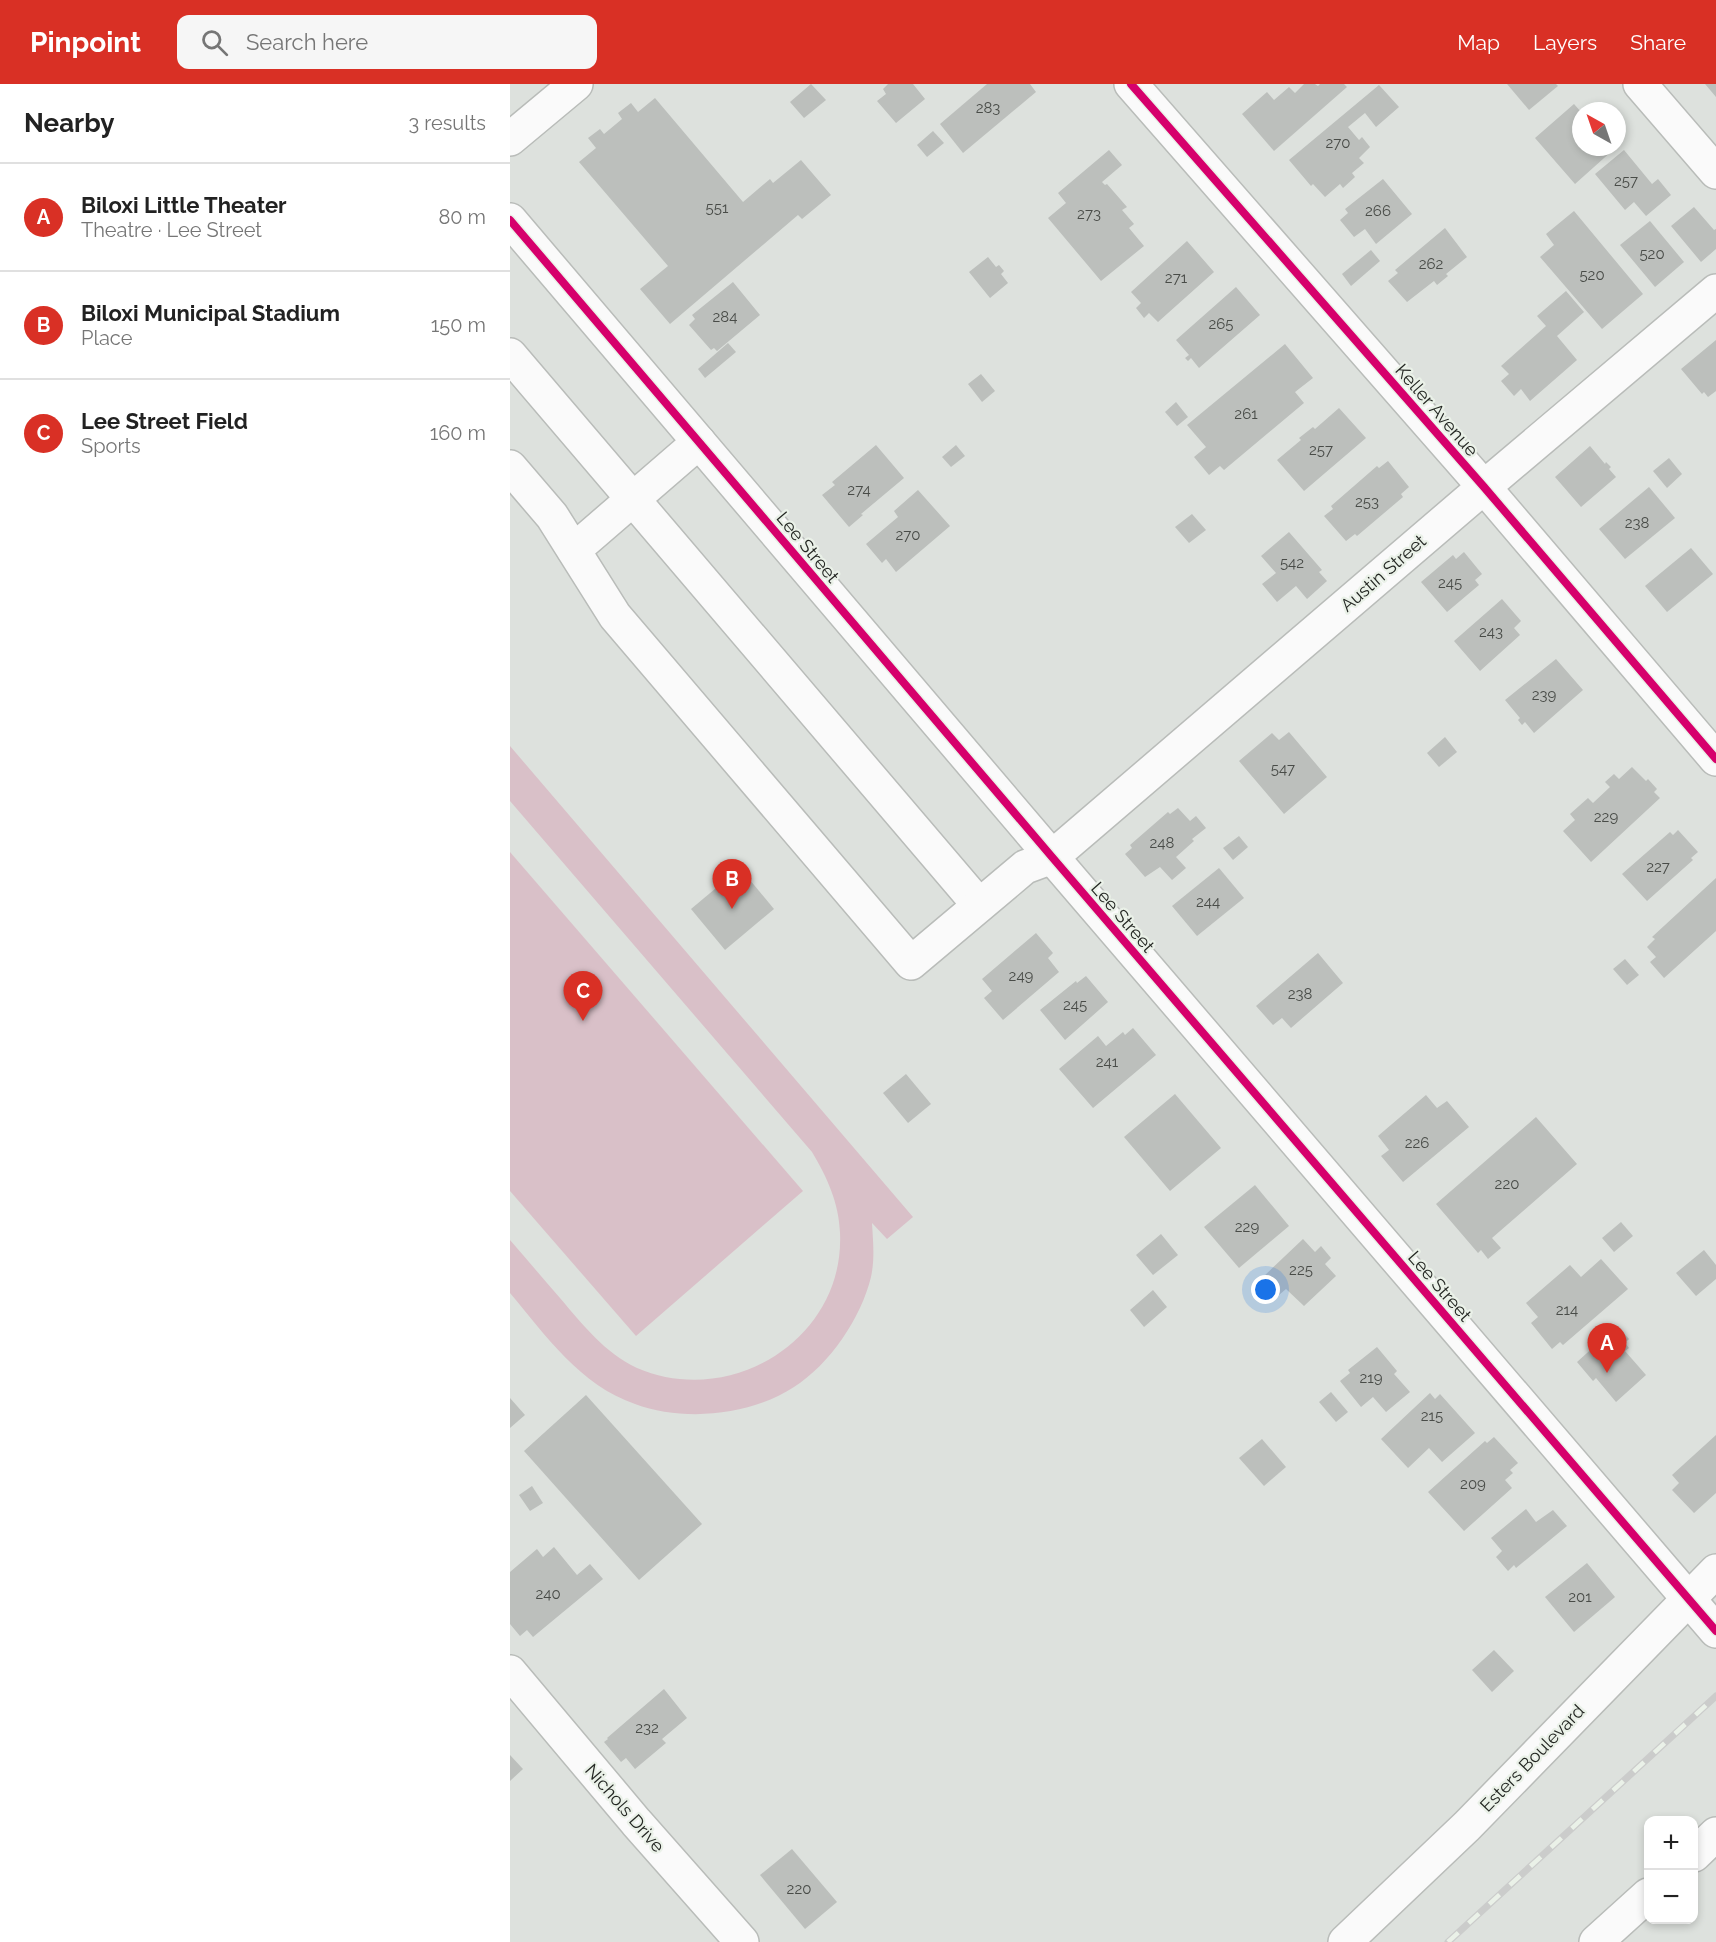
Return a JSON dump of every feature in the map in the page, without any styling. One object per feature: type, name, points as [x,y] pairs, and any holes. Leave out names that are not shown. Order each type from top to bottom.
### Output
[{"type":"street","points":[[510,139],[576,84]]},
{"type":"street","name":"Keller Avenue","points":[[1131,84],[1484,487],[1716,759]]},
{"type":"street","points":[[1640,84],[1716,172]]},
{"type":"street","name":"Lee Street","points":[[510,220],[1052,857],[1716,1631]]},
{"type":"street","name":"Austin Street","points":[[574,550],[615,616],[911,963],[1025,867],[1052,857],[1716,291]]},
{"type":"street","points":[[510,355],[979,906]]},
{"type":"street","points":[[510,467],[552,516],[574,550],[699,442]]},
{"type":"street","name":"Esters Boulevard","points":[[1345,1942],[1467,1826],[1716,1571]]},
{"type":"street","name":"Nichols Drive","points":[[510,1672],[636,1822],[742,1942]]},
{"type":"street","points":[[1698,1850],[1716,1834]]},
{"type":"street","points":[[1596,1942],[1644,1899]]},
{"type":"shaded area","points":[[510,746],[913,1217],[887,1239],[872,1223],[871,1277],[852,1324],[820,1366],[794,1387],[777,1397],[737,1410],[716,1413],[674,1413],[635,1404],[597,1385],[565,1358],[510,1293],[510,1240],[586,1328],[625,1362],[637,1368],[673,1378],[710,1379],[744,1371],[776,1355],[803,1333],[824,1304],[837,1271],[840,1233],[831,1191],[812,1152],[510,801]]},
{"type":"shaded area","points":[[510,852],[803,1191],[636,1336],[510,1191]]},
{"type":"building","points":[[811,84],[826,100],[804,118],[790,102]]},
{"type":"building","points":[[888,84],[913,84],[925,99],[896,123],[877,101],[886,94],[883,89]]},
{"type":"building","points":[[987,84],[1030,84],[1036,92],[963,153],[940,124]]},
{"type":"building","points":[[1304,84],[1318,86],[1320,84],[1344,84],[1347,87],[1274,151],[1242,114],[1267,92],[1274,100],[1289,87],[1295,93]]},
{"type":"building","points":[[1507,84],[1556,84],[1558,86],[1529,110]]},
{"type":"building","points":[[1705,84],[1716,84],[1716,97]]},
{"type":"building","points":[[1379,85],[1399,107],[1376,127],[1365,113],[1348,127],[1359,140],[1362,137],[1370,147],[1359,158],[1364,163],[1352,173],[1355,177],[1343,188],[1340,184],[1325,197],[1313,184],[1311,186],[1289,160]]},
{"type":"building","points":[[655,98],[743,202],[770,179],[773,183],[801,160],[831,195],[802,219],[798,215],[670,324],[640,289],[668,266],[579,162],[596,148],[588,138],[600,129],[604,134],[622,119],[618,113],[631,103],[638,112]]},
{"type":"building","points":[[1572,106],[1572,156],[1606,156],[1575,184],[1535,138]]},
{"type":"building","points":[[933,131],[944,143],[927,157],[917,145]]},
{"type":"building","points":[[1109,150],[1122,165],[1102,182],[1107,184],[1127,207],[1122,210],[1134,224],[1129,228],[1144,246],[1101,281],[1048,218],[1066,203],[1058,193]]},
{"type":"building","points":[[1626,152],[1652,184],[1658,179],[1671,195],[1646,216],[1634,202],[1625,210],[1595,174],[1617,156],[1626,156]]},
{"type":"building","points":[[1383,179],[1412,214],[1376,244],[1365,229],[1354,237],[1340,220],[1348,213],[1345,209]]},
{"type":"building","points":[[1694,207],[1714,230],[1716,229],[1716,249],[1701,262],[1671,226]]},
{"type":"building","points":[[1574,211],[1643,294],[1602,329],[1540,257],[1554,245],[1546,234]]},
{"type":"building","points":[[1650,221],[1684,262],[1655,287],[1620,245]]},
{"type":"building","points":[[1445,228],[1467,257],[1446,274],[1448,276],[1437,285],[1434,281],[1407,302],[1388,281],[1398,273],[1395,270]]},
{"type":"building","points":[[1187,241],[1214,272],[1158,322],[1149,313],[1144,318],[1136,308],[1141,303],[1131,292]]},
{"type":"building","points":[[1371,250],[1380,261],[1351,286],[1342,274]]},
{"type":"building","points":[[988,257],[996,267],[999,265],[1004,271],[1001,274],[1008,283],[990,298],[969,272]]},
{"type":"building","points":[[733,282],[760,315],[717,351],[714,348],[711,350],[689,325],[695,319],[692,315]]},
{"type":"building","points":[[1236,287],[1260,315],[1199,368],[1191,358],[1188,361],[1185,358],[1189,355],[1176,340]]},
{"type":"building","points":[[1566,291],[1584,312],[1557,336],[1577,360],[1530,401],[1521,389],[1514,396],[1501,381],[1509,374],[1501,366],[1546,326],[1537,316]]},
{"type":"building","points":[[1716,340],[1716,391],[1708,397],[1704,392],[1702,394],[1681,369]]},
{"type":"building","points":[[728,343],[736,352],[705,378],[698,369]]},
{"type":"building","points":[[1285,344],[1313,378],[1295,392],[1304,403],[1224,470],[1220,466],[1209,475],[1194,457],[1206,447],[1187,425]]},
{"type":"building","points":[[981,374],[995,391],[982,402],[968,384]]},
{"type":"building","points":[[1176,402],[1188,417],[1177,426],[1165,412]]},
{"type":"building","points":[[1339,408],[1366,438],[1304,491],[1277,460],[1301,440],[1299,438],[1313,427],[1315,429]]},
{"type":"building","points":[[876,445],[904,478],[849,527],[822,495],[835,485],[832,482]]},
{"type":"building","points":[[956,445],[965,456],[951,467],[942,457]]},
{"type":"building","points":[[1590,446],[1605,464],[1606,462],[1611,467],[1609,469],[1616,477],[1581,507],[1555,477]]},
{"type":"building","points":[[1669,458],[1682,474],[1667,488],[1653,471]]},
{"type":"building","points":[[1388,461],[1409,487],[1401,494],[1403,497],[1357,536],[1355,534],[1346,541],[1324,516],[1333,509],[1331,506],[1377,466],[1379,468]]},
{"type":"building","points":[[1649,487],[1675,518],[1625,559],[1599,529]]},
{"type":"building","points":[[918,490],[950,526],[896,572],[886,559],[882,563],[866,544],[898,517],[894,511]]},
{"type":"building","points":[[1192,514],[1206,530],[1189,543],[1175,527]]},
{"type":"building","points":[[1289,532],[1322,570],[1319,572],[1327,581],[1307,599],[1296,586],[1277,602],[1262,584],[1276,573],[1261,556]]},
{"type":"building","points":[[1691,548],[1713,574],[1667,612],[1645,586]]},
{"type":"building","points":[[1464,552],[1482,574],[1475,580],[1479,585],[1447,612],[1421,582],[1453,555],[1456,559]]},
{"type":"building","points":[[1502,599],[1521,621],[1514,628],[1520,635],[1480,671],[1454,641]]},
{"type":"building","points":[[1556,659],[1583,690],[1534,733],[1525,722],[1522,725],[1518,720],[1520,718],[1505,700]]},
{"type":"building","points":[[1289,732],[1327,777],[1284,814],[1239,761],[1272,733],[1279,740]]},
{"type":"building","points":[[1445,737],[1457,752],[1439,767],[1427,753]]},
{"type":"building","points":[[1632,767],[1646,781],[1648,779],[1657,789],[1654,792],[1660,798],[1591,862],[1563,831],[1575,820],[1570,814],[1588,798],[1593,803],[1610,787],[1605,782],[1614,774],[1619,779]]},
{"type":"building","points":[[1178,808],[1190,821],[1196,816],[1206,828],[1192,839],[1194,841],[1176,857],[1186,868],[1172,880],[1160,867],[1145,877],[1125,854],[1132,848],[1130,845],[1168,812],[1170,814]]},
{"type":"building","points":[[1678,830],[1698,852],[1691,858],[1693,860],[1647,901],[1622,874],[1670,832],[1673,835]]},
{"type":"building","points":[[1239,836],[1248,847],[1233,860],[1223,848]]},
{"type":"building","points":[[740,868],[774,909],[725,950],[691,909]]},
{"type":"building","points":[[1219,868],[1244,898],[1197,936],[1172,906]]},
{"type":"building","points":[[1716,878],[1716,931],[1664,978],[1650,962],[1656,957],[1647,947],[1655,939],[1652,937]]},
{"type":"building","points":[[1036,933],[1053,953],[1048,958],[1059,972],[1003,1020],[984,998],[992,991],[982,979]]},
{"type":"building","points":[[1318,953],[1343,983],[1291,1028],[1282,1018],[1273,1025],[1256,1006]]},
{"type":"building","points":[[1625,959],[1639,975],[1627,985],[1613,969]]},
{"type":"building","points":[[1086,976],[1108,1002],[1065,1040],[1040,1010],[1076,981],[1077,983]]},
{"type":"building","points":[[1133,1028],[1156,1055],[1093,1108],[1059,1069],[1098,1036],[1106,1046],[1123,1032],[1125,1035]]},
{"type":"building","points":[[906,1074],[931,1104],[908,1123],[883,1093]]},
{"type":"building","points":[[1175,1094],[1221,1148],[1170,1191],[1124,1137]]},
{"type":"building","points":[[1426,1095],[1437,1108],[1447,1101],[1469,1127],[1403,1182],[1381,1156],[1389,1150],[1378,1136]]},
{"type":"building","points":[[1536,1117],[1577,1164],[1492,1238],[1501,1248],[1488,1259],[1481,1250],[1478,1253],[1436,1204]]},
{"type":"building","points":[[1255,1185],[1289,1226],[1239,1268],[1204,1227]]},
{"type":"building","points":[[1621,1222],[1633,1236],[1614,1252],[1602,1238]]},
{"type":"building","points":[[1161,1234],[1178,1255],[1153,1275],[1136,1255]]},
{"type":"building","points":[[1303,1239],[1315,1252],[1321,1246],[1331,1258],[1325,1264],[1336,1276],[1304,1306],[1286,1289],[1279,1295],[1263,1277]]},
{"type":"building","points":[[1704,1250],[1716,1265],[1716,1279],[1696,1296],[1676,1273]]},
{"type":"building","points":[[1601,1259],[1628,1289],[1563,1345],[1560,1342],[1552,1349],[1531,1323],[1538,1317],[1526,1303],[1570,1265],[1581,1277]]},
{"type":"building","points":[[1153,1290],[1167,1307],[1144,1327],[1130,1310]]},
{"type":"building","points":[[1617,1326],[1629,1339],[1625,1343],[1629,1348],[1625,1351],[1646,1375],[1616,1402],[1596,1378],[1593,1381],[1577,1362]]},
{"type":"building","points":[[1377,1347],[1397,1371],[1394,1374],[1410,1392],[1386,1412],[1373,1397],[1361,1407],[1340,1381],[1350,1373],[1348,1370]]},
{"type":"building","points":[[1331,1392],[1348,1412],[1336,1422],[1319,1402]]},
{"type":"building","points":[[1430,1393],[1435,1399],[1440,1394],[1475,1433],[1442,1462],[1429,1448],[1408,1468],[1381,1439]]},
{"type":"building","points":[[586,1395],[702,1524],[639,1580],[524,1451]]},
{"type":"building","points":[[510,1398],[525,1415],[510,1428]]},
{"type":"building","points":[[1716,1435],[1716,1493],[1694,1513],[1672,1490],[1679,1483],[1672,1475]]},
{"type":"building","points":[[1494,1437],[1518,1463],[1510,1470],[1513,1473],[1505,1480],[1512,1488],[1464,1531],[1428,1492],[1485,1441],[1487,1443]]},
{"type":"building","points":[[1262,1439],[1286,1467],[1264,1486],[1239,1458]]},
{"type":"building","points":[[532,1486],[543,1503],[530,1511],[519,1495]]},
{"type":"building","points":[[1526,1509],[1536,1522],[1553,1510],[1567,1526],[1516,1568],[1514,1565],[1508,1571],[1496,1557],[1502,1551],[1491,1538]]},
{"type":"building","points":[[554,1547],[577,1575],[590,1564],[603,1579],[533,1637],[527,1630],[520,1636],[510,1624],[510,1572],[537,1549],[543,1557]]},
{"type":"building","points":[[1587,1563],[1615,1597],[1574,1632],[1545,1597]]},
{"type":"building","points":[[1494,1650],[1514,1671],[1492,1692],[1472,1670]]},
{"type":"building","points":[[664,1689],[687,1718],[662,1739],[666,1743],[635,1769],[626,1758],[621,1762],[604,1742]]},
{"type":"building","points":[[510,1755],[523,1769],[510,1781]]},
{"type":"building","points":[[792,1849],[837,1902],[805,1929],[760,1875]]},
{"type":"railway","points":[[1448,1942],[1716,1696]]},
{"type":"cycle path","points":[[1131,84],[1484,487],[1716,759]]},
{"type":"cycle path","points":[[510,220],[1052,857],[1716,1631]]},
{"type":"place","name":"Biloxi Municipal Stadium","points":[[732,909]]},
{"type":"place","name":"Lee Street Field","points":[[583,1021]]},
{"type":"place","name":"Biloxi Little Theater","points":[[1607,1373]]}]
